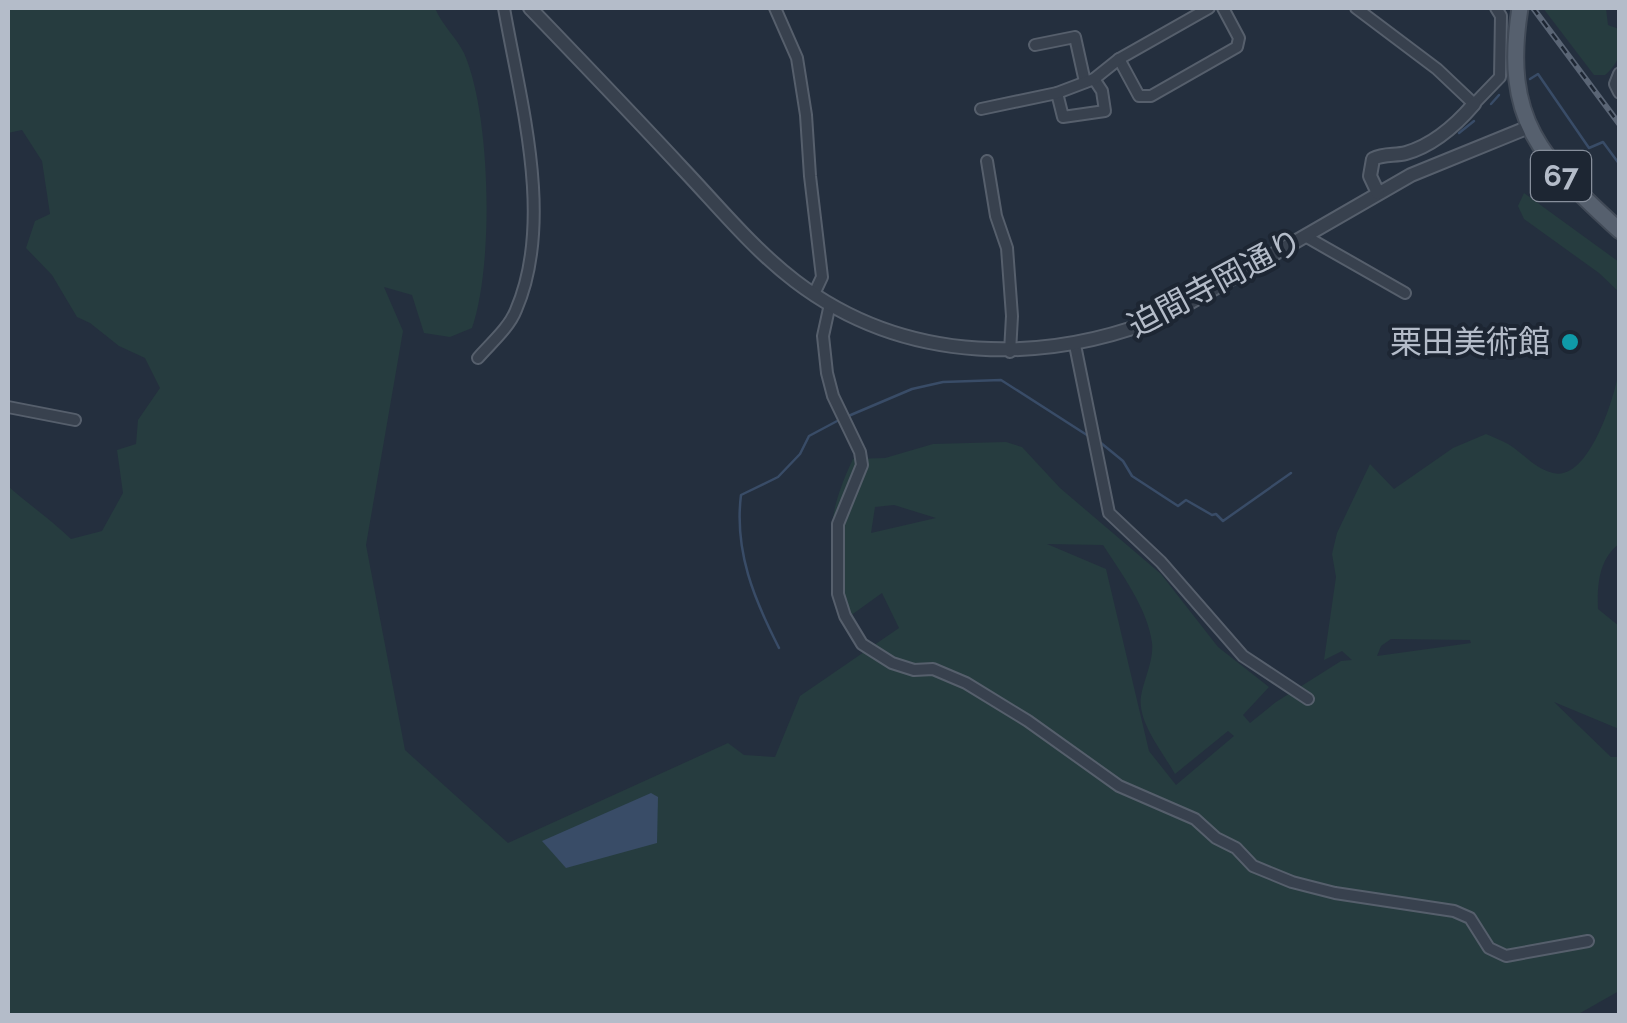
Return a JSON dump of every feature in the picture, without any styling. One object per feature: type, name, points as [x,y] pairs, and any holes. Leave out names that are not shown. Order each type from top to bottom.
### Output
[{"type":"main road","name":"67","points":[[1520,8],[1514,48],[1516,80],[1529,126],[1556,171],[1620,231]]},
{"type":"street","points":[[478,358],[516,312],[526,278],[534,208],[528,146],[504,8]]},
{"type":"street","name":"迫間寺岡通り","points":[[530,8],[750,240],[814,294],[906,336],[974,350],[1010,352],[1074,345],[1124,333],[1170,314],[1378,193],[1451,157],[1529,126]]},
{"type":"street","points":[[774,8],[797,58],[806,115],[822,277],[814,294]]},
{"type":"street","points":[[981,110],[1057,93],[1090,80],[1209,8]]},
{"type":"street","points":[[1119,59],[1138,96],[1151,96],[1237,47],[1239,38],[1223,8]]},
{"type":"street","points":[[1356,8],[1437,69],[1474,104]]},
{"type":"street","points":[[1378,193],[1370,176],[1373,159],[1410,152],[1436,139],[1454,126],[1500,77],[1501,16],[1496,8]]},
{"type":"street","points":[[1035,45],[1076,37],[1090,80],[1102,91],[1104,111],[1063,118],[1057,93]]},
{"type":"street","points":[[1620,74],[1616,84],[1620,92]]},
{"type":"street","points":[[987,161],[996,216],[1007,248],[1010,352]]},
{"type":"street","points":[[1305,236],[1404,292]]},
{"type":"street","points":[[830,304],[823,336],[827,373],[832,396],[860,452],[862,466],[838,524],[838,594],[845,616],[862,644],[892,663],[914,670],[932,669],[966,683],[1028,720],[1096,772],[1133,792],[1176,808],[1236,848],[1252,866],[1335,893],[1454,911],[1470,918],[1489,948],[1506,956],[1588,941]]},
{"type":"street","points":[[1074,345],[1109,513],[1160,562],[1243,656],[1308,699]]},
{"type":"street","points":[[8,406],[75,420]]},
{"type":"green space","points":[[8,8],[435,8],[464,53],[480,113],[486,190],[484,267],[472,328],[450,337],[424,333],[412,295],[384,287],[403,331],[366,545],[405,750],[508,843],[728,743],[744,755],[775,757],[800,696],[899,628],[882,593],[850,616],[837,573],[833,519],[853,459],[885,458],[933,444],[1006,442],[1022,447],[1060,488],[1161,574],[1218,647],[1269,687],[1243,715],[1250,723],[1341,661],[1352,660],[1342,651],[1324,660],[1336,577],[1332,554],[1337,533],[1370,464],[1394,489],[1453,448],[1486,434],[1508,444],[1546,471],[1566,472],[1578,464],[1598,435],[1619,370],[1619,544],[1603,565],[1598,609],[1619,626],[1619,729],[1554,702],[1611,757],[1619,757],[1619,991],[1575,1016],[8,1015],[8,486],[71,539],[102,531],[123,493],[117,450],[136,444],[138,420],[160,388],[145,358],[119,346],[77,317],[52,275],[26,248],[35,221],[50,214],[42,161],[22,130],[8,133]],"holes":[[[894,505],[936,518],[871,533],[875,507]],[[1047,544],[1103,545],[1133,592],[1152,643],[1141,696],[1143,716],[1175,774],[1228,731],[1234,736],[1176,785],[1149,751],[1106,569]],[[1391,639],[1471,643],[1377,656],[1381,646]]]},
{"type":"green space","points":[[1543,8],[1606,8],[1608,25],[1619,29],[1619,55],[1611,70],[1605,75],[1594,75]]},
{"type":"green space","points":[[1524,193],[1619,262],[1619,292],[1524,219],[1518,206]]},
{"type":"water","points":[[651,793],[658,797],[657,843],[566,868],[542,841]]},
{"type":"waterway","points":[[1530,79],[1538,74],[1589,148],[1603,142],[1620,165]]},
{"type":"waterway","points":[[1491,104],[1499,95]]},
{"type":"waterway","points":[[1459,133],[1474,121]]},
{"type":"waterway","points":[[846,417],[912,389],[943,382],[1001,380],[1090,437]]},
{"type":"waterway","points":[[779,648],[743,555],[741,495],[778,477],[800,454],[809,436],[839,420]]},
{"type":"waterway","points":[[1101,443],[1123,461],[1132,476],[1178,506],[1186,500],[1223,521],[1291,473]]},
{"type":"railway","points":[[1533,8],[1620,125]]},
{"type":"place","name":"栗田美術館","points":[[1570,342]]}]
